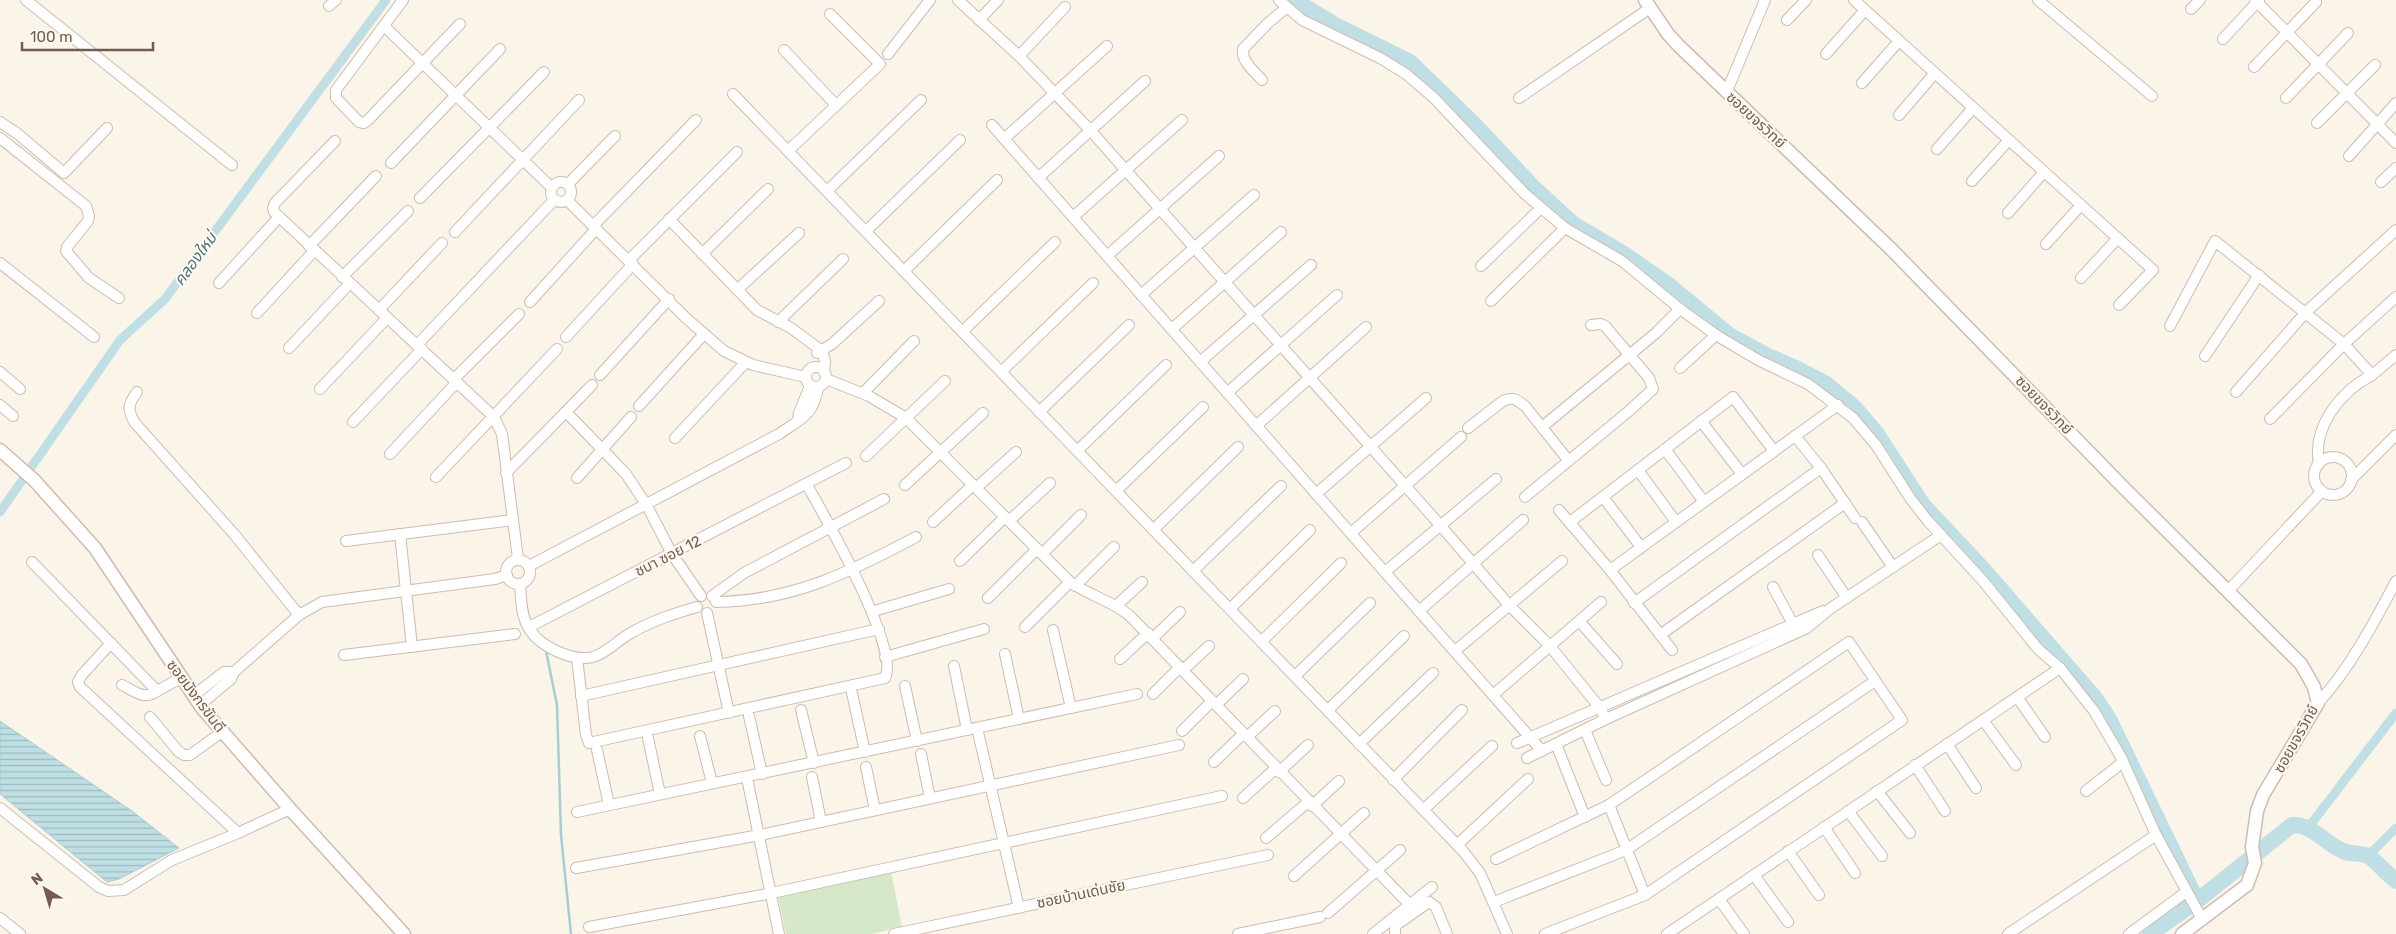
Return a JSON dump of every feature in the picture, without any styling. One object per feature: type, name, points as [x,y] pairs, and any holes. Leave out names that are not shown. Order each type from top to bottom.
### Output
[{"type":"street","points":[[26,0],[232,164]]},
{"type":"street","points":[[403,0],[334,94],[359,122],[364,123],[368,120],[460,24]]},
{"type":"street","points":[[888,54],[930,0]]},
{"type":"street","points":[[958,0],[1019,56],[1091,131],[1159,210],[1440,524],[1508,604],[1550,646],[1600,708],[1606,719]]},
{"type":"street","points":[[979,20],[998,0]]},
{"type":"street","points":[[1278,0],[1302,20],[1380,58],[1406,74],[1434,98],[1540,208],[1564,228],[1622,261],[1680,309],[1716,335],[1758,360],[1808,384],[1838,404],[1853,418],[1876,445],[1910,498],[1983,581],[2038,649],[2060,668],[2094,711],[2123,762],[2156,835],[2200,916],[2182,934]]},
{"type":"street","points":[[1727,91],[1765,0]]},
{"type":"street","points":[[1787,20],[1806,0]]},
{"type":"street","points":[[1854,0],[2154,270],[2119,305]]},
{"type":"street","points":[[2038,0],[2152,96]]},
{"type":"street","points":[[2191,9],[2200,0]]},
{"type":"street","points":[[2223,39],[2257,1],[2396,143]]},
{"type":"street","points":[[2254,67],[2316,2]]},
{"type":"street","points":[[1519,98],[1648,4]]},
{"type":"street","name":"ซอยขจรวิทย์","points":[[1648,4],[1674,40],[1891,249],[2301,664],[2314,687],[2318,703],[2263,795],[2257,811],[2252,847],[2255,863],[2247,885],[2200,916]]},
{"type":"street","points":[[1019,56],[1065,8]]},
{"type":"street","points":[[1262,80],[1244,60],[1243,49],[1267,24],[1286,8]]},
{"type":"street","points":[[1826,54],[1865,10]]},
{"type":"street","points":[[789,150],[880,64],[830,14]]},
{"type":"street","points":[[384,26],[551,187]]},
{"type":"street","points":[[2286,98],[2348,33]]},
{"type":"street","points":[[1862,83],[1899,41]]},
{"type":"street","points":[[1004,139],[1107,46]]},
{"type":"street","points":[[391,163],[500,49]]},
{"type":"street","points":[[784,50],[836,105]]},
{"type":"street","points":[[2317,124],[2375,65]]},
{"type":"street","points":[[420,198],[544,72]]},
{"type":"street","points":[[1898,115],[1935,73]]},
{"type":"street","points":[[1038,178],[1145,81]]},
{"type":"street","points":[[733,94],[1002,371],[1153,530],[1232,608],[1393,780],[1457,845],[1480,874],[1507,934]]},
{"type":"street","points":[[455,232],[579,100]]},
{"type":"street","points":[[827,191],[921,100]]},
{"type":"street","points":[[2348,156],[2396,103]]},
{"type":"street","points":[[1937,149],[1973,108]]},
{"type":"street","points":[[530,302],[595,228],[696,120]]},
{"type":"street","points":[[1073,217],[1182,120]]},
{"type":"street","points":[[0,122],[18,134],[64,173],[106,128]]},
{"type":"street","points":[[992,125],[1542,751]]},
{"type":"street","points":[[568,184],[615,136]]},
{"type":"street","points":[[0,138],[86,206],[89,216],[88,221],[67,247],[66,251],[89,278],[119,298]]},
{"type":"street","points":[[866,231],[960,140]]},
{"type":"street","points":[[1972,181],[2009,140]]},
{"type":"street","points":[[335,141],[275,203],[273,208],[279,217],[494,417],[502,434],[518,560]]},
{"type":"street","points":[[566,337],[669,219],[737,152]]},
{"type":"street","points":[[1107,256],[1219,156]]},
{"type":"street","points":[[2381,182],[2396,168]]},
{"type":"street","points":[[2008,213],[2044,172]]},
{"type":"street","points":[[257,313],[376,176]]},
{"type":"street","points":[[904,270],[997,180]]},
{"type":"street","points":[[560,181],[568,184],[571,192],[567,200],[560,202],[554,200],[550,194],[551,187],[560,181]]},
{"type":"street","points":[[702,254],[768,189]]},
{"type":"street","points":[[1141,295],[1254,195]]},
{"type":"street","points":[[353,422],[554,200]]},
{"type":"street","points":[[567,200],[668,300],[724,351],[744,363],[811,383],[824,383],[817,350],[791,328],[761,314],[669,219]]},
{"type":"street","points":[[2046,244],[2082,205]]},
{"type":"street","points":[[1481,266],[1540,208]]},
{"type":"street","points":[[290,348],[346,280],[408,211]]},
{"type":"street","points":[[219,283],[279,217]]},
{"type":"street","points":[[1491,302],[1564,228]]},
{"type":"street","points":[[2236,392],[2306,312],[2396,230]]},
{"type":"street","points":[[1172,329],[1226,283],[1281,232]]},
{"type":"street","points":[[737,290],[799,233]]},
{"type":"street","points":[[2082,278],[2118,238]]},
{"type":"street","points":[[2170,326],[2215,241],[2344,344],[2372,375]]},
{"type":"street","points":[[963,331],[1055,242]]},
{"type":"street","points":[[320,389],[442,244]]},
{"type":"street","points":[[778,322],[843,259]]},
{"type":"street","points":[[0,263],[94,337]]},
{"type":"street","points":[[1200,362],[1311,265]]},
{"type":"street","points":[[2205,356],[2259,275]]},
{"type":"street","points":[[1002,371],[1093,282]]},
{"type":"street","points":[[1227,393],[1337,295]]},
{"type":"street","points":[[2270,419],[2344,344],[2396,297]]},
{"type":"street","points":[[600,374],[668,300]]},
{"type":"street","points":[[817,350],[879,301]]},
{"type":"street","points":[[1542,426],[1630,354],[1680,309]]},
{"type":"street","points":[[390,454],[519,314]]},
{"type":"street","points":[[1525,497],[1653,389],[1649,378],[1605,326],[1601,324],[1591,325]]},
{"type":"street","points":[[1039,412],[1130,325]]},
{"type":"street","points":[[1256,426],[1366,327]]},
{"type":"street","points":[[639,406],[704,334]]},
{"type":"street","points":[[1680,368],[1716,335]]},
{"type":"street","points":[[863,393],[914,341]]},
{"type":"street","points":[[436,477],[557,349]]},
{"type":"street","points":[[2396,355],[2372,375],[2354,384],[2325,421],[2316,445],[2319,464],[2314,475],[2315,481],[2322,491],[2332,495],[2345,491],[2351,480],[2396,435]]},
{"type":"street","points":[[675,438],[744,363]]},
{"type":"street","points":[[1077,451],[1166,365]]},
{"type":"street","points":[[529,566],[779,434],[811,410],[809,370],[822,373],[863,393],[906,418],[1073,584],[1086,593],[1117,605],[1150,635],[1277,770],[1410,905]]},
{"type":"street","points":[[0,372],[20,389]]},
{"type":"street","points":[[866,456],[945,381]]},
{"type":"street","points":[[506,473],[592,385]]},
{"type":"street","points":[[137,392],[128,405],[128,412],[135,423],[234,534],[299,615]]},
{"type":"street","points":[[1570,522],[1733,397],[1774,451]]},
{"type":"street","points":[[1316,494],[1426,398]]},
{"type":"street","points":[[1468,428],[1508,398],[1516,399],[1525,406],[1568,460]]},
{"type":"street","points":[[1610,570],[1838,404]]},
{"type":"street","points":[[0,405],[13,416]]},
{"type":"street","points":[[1116,491],[1204,407]]},
{"type":"street","points":[[566,412],[626,474],[646,504],[672,554],[700,596]]},
{"type":"street","points":[[906,485],[982,413]]},
{"type":"street","points":[[577,478],[602,448],[632,417]]},
{"type":"street","points":[[1701,421],[1742,474]]},
{"type":"street","points":[[1795,436],[1821,468],[1893,568]]},
{"type":"street","points":[[1351,533],[1461,437]]},
{"type":"street","points":[[1153,530],[1238,447]]},
{"type":"street","points":[[1665,449],[1704,502]]},
{"type":"street","name":"ซอยมังกรขันดี","points":[[0,450],[34,480],[95,548],[196,701],[290,809],[404,934]]},
{"type":"street","points":[[933,522],[1016,452]]},
{"type":"street","points":[[2319,464],[2329,458],[2341,459],[2350,468],[2351,480]]},
{"type":"street","name":"ชบา ซอย 12","points":[[529,627],[846,463]]},
{"type":"street","points":[[1634,603],[1821,468]]},
{"type":"street","points":[[1638,470],[1676,522]]},
{"type":"street","points":[[1385,572],[1496,479]]},
{"type":"street","points":[[960,561],[1050,483]]},
{"type":"street","points":[[577,658],[586,735],[590,743],[882,680],[887,676],[885,657],[874,611],[807,484]]},
{"type":"street","points":[[1193,571],[1281,486]]},
{"type":"street","points":[[2228,591],[2322,491]]},
{"type":"street","points":[[1602,497],[1641,547]]},
{"type":"street","points":[[707,613],[714,609],[714,599],[744,573],[884,499]]},
{"type":"street","points":[[1660,635],[1845,503]]},
{"type":"street","points":[[1559,510],[1610,570],[1672,650]]},
{"type":"street","points":[[988,598],[1081,516]]},
{"type":"street","points":[[346,541],[513,520]]},
{"type":"street","points":[[1420,611],[1523,520]]},
{"type":"street","points":[[1232,608],[1310,530]]},
{"type":"street","points":[[400,534],[412,647]]},
{"type":"street","points":[[1527,758],[1606,719],[1807,628],[1831,608],[1941,535]]},
{"type":"street","points":[[700,596],[704,594],[714,599],[761,599],[807,588],[852,571],[916,537]]},
{"type":"street","points":[[1025,627],[1114,547]]},
{"type":"street","points":[[1818,555],[1847,598]]},
{"type":"street","points":[[518,560],[529,566]]},
{"type":"street","points":[[518,560],[509,564],[506,575],[509,580],[520,584]]},
{"type":"street","points":[[1455,651],[1508,604],[1562,561]]},
{"type":"street","points":[[32,562],[157,691]]},
{"type":"street","points":[[1262,641],[1341,563]]},
{"type":"street","points":[[520,584],[529,577],[529,566]]},
{"type":"street","points":[[196,701],[224,672],[234,672],[299,615],[322,602],[495,579],[506,575]]},
{"type":"street","points":[[2318,703],[2335,684],[2372,626],[2396,581]]},
{"type":"street","points":[[1117,605],[1142,582]]},
{"type":"street","points":[[520,584],[521,602],[529,627],[540,640],[577,658],[602,653],[642,627],[661,618],[697,607]]},
{"type":"street","points":[[1772,587],[1793,624]]},
{"type":"street","points":[[874,611],[949,589]]},
{"type":"street","points":[[697,607],[700,596]]},
{"type":"street","points":[[1493,695],[1601,602]]},
{"type":"street","points":[[1296,676],[1370,603]]},
{"type":"street","points":[[697,607],[707,613]]},
{"type":"street","points":[[1517,743],[1831,608]]},
{"type":"street","points":[[1120,659],[1180,612]]},
{"type":"street","points":[[707,613],[729,713]]},
{"type":"street","points":[[1580,622],[1617,664]]},
{"type":"street","points":[[581,696],[879,629]]},
{"type":"street","points":[[885,657],[984,629]]},
{"type":"street","points":[[1053,630],[1072,708]]},
{"type":"street","points":[[344,655],[515,634]]},
{"type":"street","points":[[1328,710],[1404,636]]},
{"type":"street","points":[[1496,859],[1609,805],[1849,642],[1902,720],[1645,895],[1545,934]]},
{"type":"street","points":[[111,644],[81,676],[78,682],[80,687],[238,833]]},
{"type":"street","points":[[1153,694],[1181,668],[1209,646]]},
{"type":"street","points":[[1005,654],[1019,719]]},
{"type":"street","points":[[954,666],[990,785],[1019,908]]},
{"type":"street","points":[[1667,934],[2060,668]]},
{"type":"street","points":[[1359,744],[1433,673]]},
{"type":"street","points":[[122,685],[144,696],[152,695],[180,678]]},
{"type":"street","points":[[1182,731],[1243,678]]},
{"type":"street","points":[[1494,902],[1626,850],[1875,681]]},
{"type":"street","points":[[905,686],[917,741]]},
{"type":"street","points":[[852,694],[865,752]]},
{"type":"street","points":[[577,812],[712,783],[747,778],[1137,694]]},
{"type":"street","points":[[2017,697],[2045,738]]},
{"type":"street","points":[[801,710],[814,763]]},
{"type":"street","points":[[1393,780],[1462,710]]},
{"type":"street","points":[[1214,762],[1275,711]]},
{"type":"street","points":[[750,716],[762,774]]},
{"type":"street","points":[[150,717],[178,752],[184,756],[190,755],[222,732]]},
{"type":"street","points":[[1983,720],[2016,766]]},
{"type":"street","points":[[1585,730],[1606,780]]},
{"type":"street","points":[[700,736],[712,783]]},
{"type":"street","points":[[648,738],[660,794]]},
{"type":"street","points":[[1556,744],[1585,817]]},
{"type":"street","points":[[1947,744],[1976,788]]},
{"type":"street","points":[[576,868],[760,835],[1179,745]]},
{"type":"street","points":[[1243,798],[1308,745]]},
{"type":"street","points":[[1423,810],[1492,746]]},
{"type":"street","points":[[597,750],[609,805]]},
{"type":"street","points":[[922,754],[930,798]]},
{"type":"street","points":[[2086,791],[2123,762]]},
{"type":"street","points":[[1915,765],[1946,811]]},
{"type":"street","points":[[866,766],[875,810]]},
{"type":"street","points":[[812,777],[821,822]]},
{"type":"street","points":[[747,778],[780,934]]},
{"type":"street","points":[[1457,845],[1528,779]]},
{"type":"street","points":[[1266,838],[1338,781]]},
{"type":"street","points":[[1877,791],[1910,833]]},
{"type":"street","points":[[589,926],[772,893],[1222,796]]},
{"type":"street","points":[[1609,805],[1645,895]]},
{"type":"street","points":[[0,808],[92,882],[108,891],[124,890],[172,860],[290,809]]},
{"type":"street","points":[[1848,811],[1882,856]]},
{"type":"street","points":[[1294,876],[1364,813]]},
{"type":"street","points":[[1824,827],[1855,873]]},
{"type":"street","points":[[2008,934],[2156,835]]},
{"type":"street","points":[[1238,934],[1324,915],[1400,850]]},
{"type":"street","points":[[1788,852],[1819,895]]},
{"type":"street","name":"ซอยบ้านเด่นชัย","points":[[894,934],[1268,855]]},
{"type":"street","points":[[1754,875],[1788,922]]},
{"type":"street","points":[[1373,934],[1432,887]]},
{"type":"street","points":[[2129,934],[2186,892]]},
{"type":"street","points":[[1719,899],[1742,933]]},
{"type":"street","points":[[1395,934],[1395,926],[1399,922],[1428,902],[1436,907],[1447,934]]},
{"type":"street","points":[[0,918],[19,934]]},
{"type":"green space","points":[[891,872],[902,927],[871,934],[786,934],[778,896]]},
{"type":"water","points":[[0,721],[132,811],[179,848],[119,879],[107,882],[0,794]]},
{"type":"waterway","name":"คลองใหม่","points":[[0,512],[120,340],[165,299],[386,0]]},
{"type":"waterway","points":[[1294,0],[1337,26],[1410,62],[1473,123],[1534,188],[1573,224],[1624,254],[1666,283],[1729,335],[1825,383],[1855,408],[1877,434],[1923,505],[1983,569],[2095,698],[2109,719],[2197,901]]},
{"type":"waterway","points":[[546,651],[557,705],[561,835],[571,934]]},
{"type":"waterway","points":[[2308,828],[2396,713]]},
{"type":"waterway","points":[[2150,934],[2197,901],[2292,825],[2313,831],[2343,851],[2370,857],[2396,881]]},
{"type":"waterway","points":[[2368,856],[2396,828]]}]
